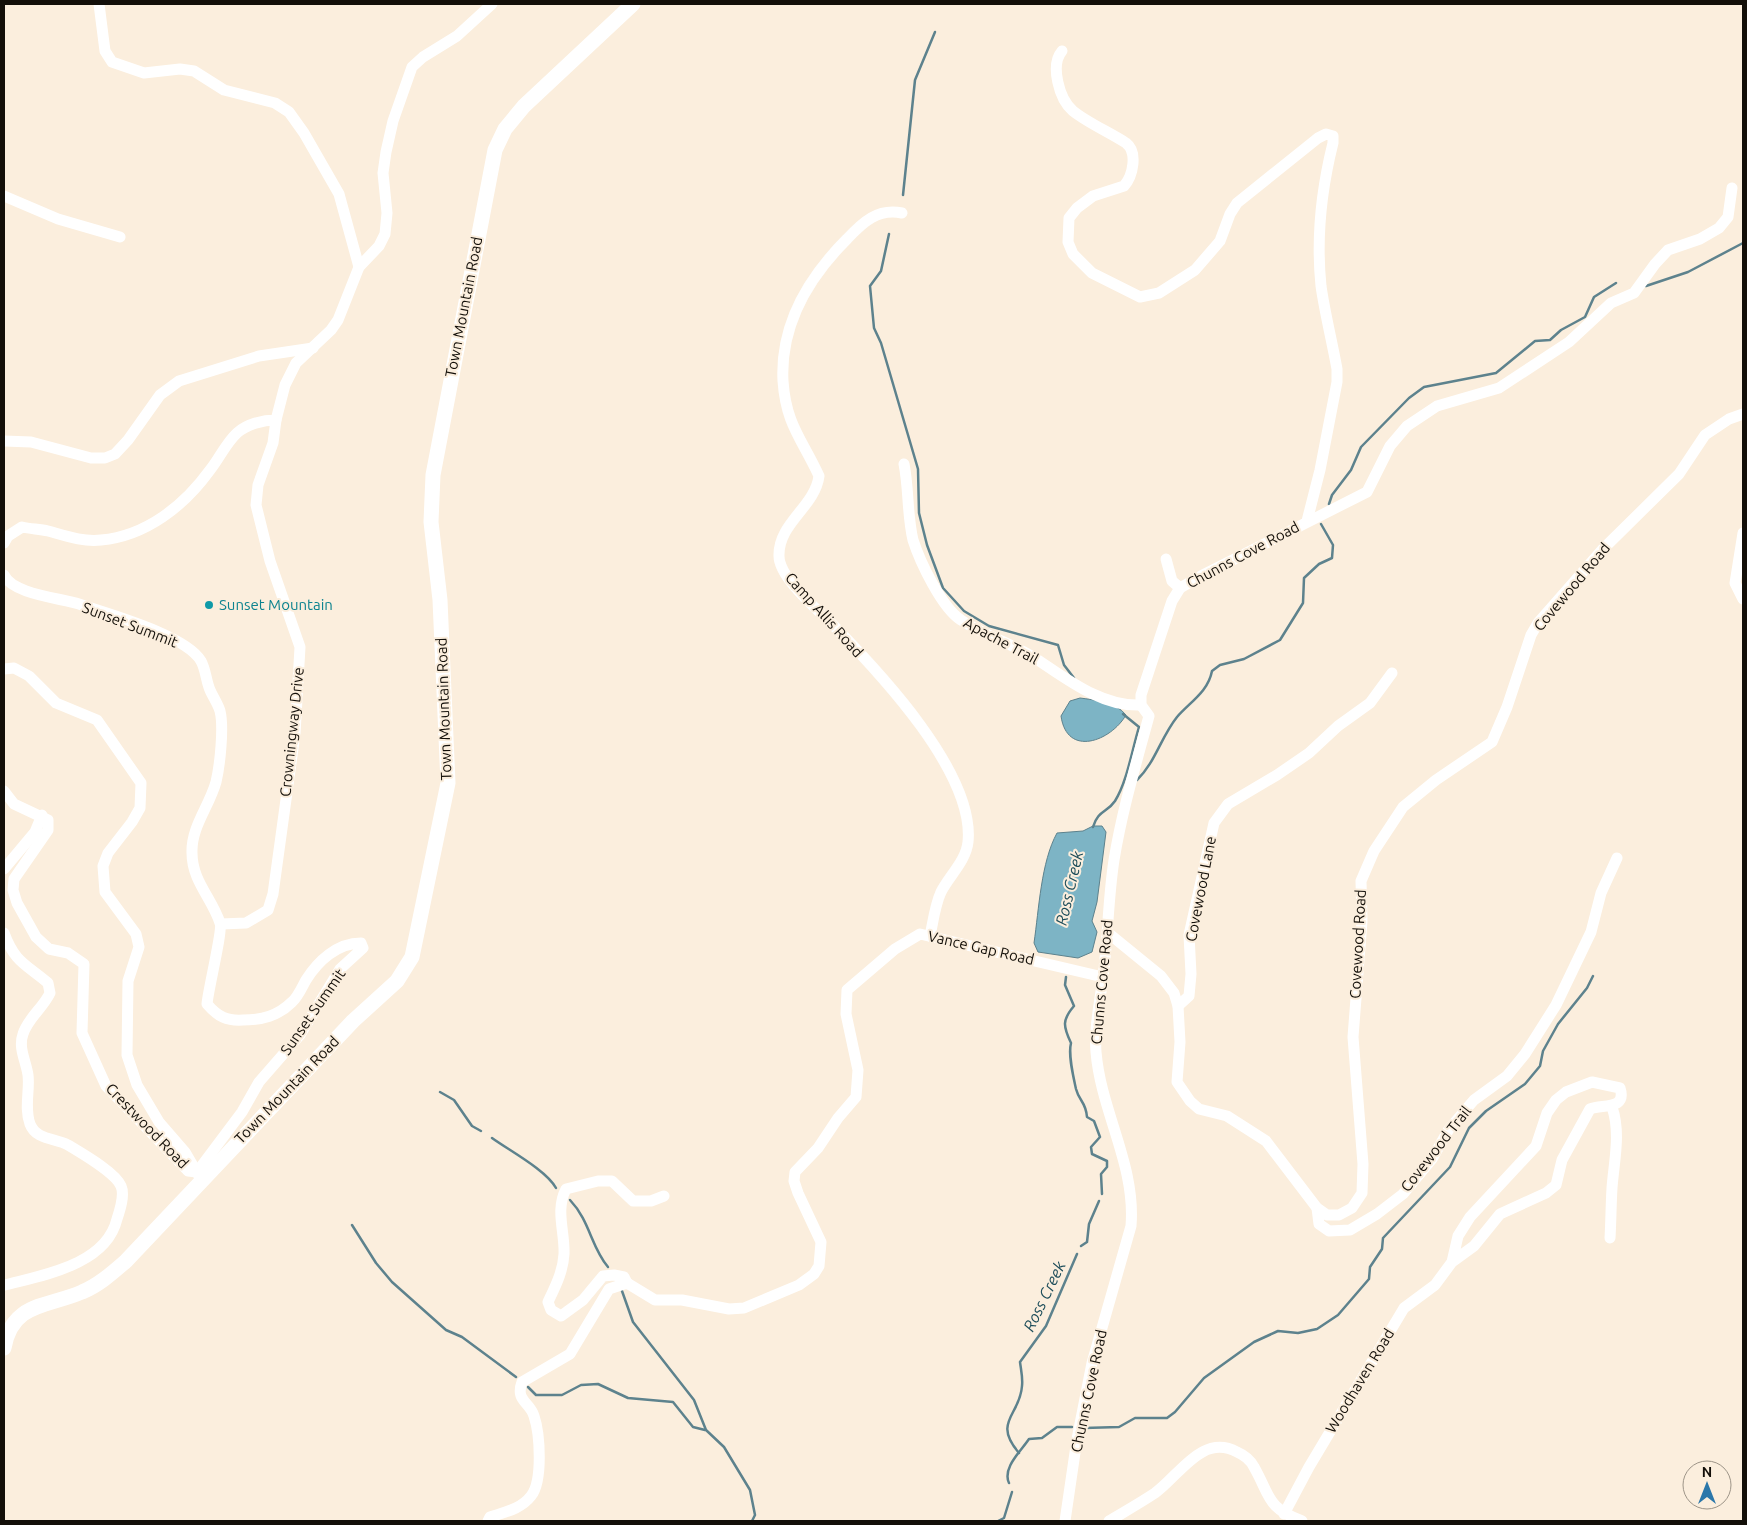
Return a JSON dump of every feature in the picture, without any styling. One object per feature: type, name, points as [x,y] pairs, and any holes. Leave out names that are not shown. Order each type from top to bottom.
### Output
[{"type":"main road","name":"Town Mountain Road","points":[[4,1348],[8,1331],[24,1312],[40,1305],[81,1293],[105,1279],[126,1261],[199,1176],[353,1021],[390,988],[407,967],[412,957],[448,783],[440,600],[431,522],[431,498],[437,451],[495,150],[505,129],[524,106],[633,4]]},
{"type":"street","points":[[99,4],[105,51],[112,62],[144,73],[180,69],[194,71],[224,90],[275,103],[289,112],[304,133],[339,194],[359,268]]},
{"type":"street","points":[[4,543],[8,536],[22,527],[78,539],[99,541],[121,537],[156,523],[177,507],[209,472],[236,434],[245,427],[266,420],[276,420],[285,385],[296,364],[338,320],[359,268],[379,246],[385,234],[387,213],[384,163],[392,121],[408,75],[417,62],[450,42],[492,4]]},
{"type":"street","name":"Chunns Cove Road","points":[[1062,50],[1057,58],[1056,71],[1058,81],[1069,107],[1126,143],[1131,147],[1133,154],[1130,176],[1126,184],[1120,189],[1093,196],[1072,213],[1067,230],[1070,249],[1079,262],[1092,273],[1140,297],[1159,293],[1195,270],[1220,241],[1230,214],[1237,203],[1318,138],[1326,134],[1332,136],[1333,143],[1322,194],[1318,248],[1322,288],[1337,382],[1319,477],[1307,521]]},
{"type":"street","name":"Chunns Cove Road","points":[[1065,1521],[1077,1439],[1090,1373],[1129,1237],[1132,1211],[1126,1165],[1102,1083],[1095,1038],[1119,831],[1149,716],[1141,704],[1144,682],[1166,613],[1180,588],[1307,521],[1367,492],[1390,446],[1407,426],[1418,417],[1437,406],[1499,388],[1581,333],[1611,303],[1634,293],[1655,264],[1668,250],[1700,239],[1719,228],[1728,217],[1732,188]]},
{"type":"street","points":[[4,196],[58,219],[120,238]]},
{"type":"street","name":"Camp Allis Road","points":[[902,213],[890,211],[876,215],[861,225],[828,257],[810,282],[789,331],[783,380],[786,408],[792,428],[819,476],[815,491],[782,537],[778,556],[780,565],[793,585],[844,637],[923,729],[956,784],[964,807],[968,842],[965,852],[941,893],[930,936]]},
{"type":"street","points":[[4,442],[31,442],[91,458],[104,458],[115,454],[128,440],[160,395],[179,381],[259,356],[313,348]]},
{"type":"street","name":"Covewood Road","points":[[1317,1208],[1328,1215],[1339,1215],[1352,1208],[1362,1193],[1363,1164],[1353,1037],[1362,921],[1362,881],[1374,851],[1403,807],[1436,780],[1492,742],[1507,707],[1526,648],[1538,624],[1603,549],[1679,474],[1705,435],[1729,419],[1743,414]]},
{"type":"street","name":"Crowningway Drive","points":[[221,924],[246,923],[268,910],[274,886],[295,734],[300,648],[270,561],[256,505],[258,485],[272,443],[276,420]]},
{"type":"street","name":"Apache Trail","points":[[904,464],[913,540],[938,594],[950,611],[978,630],[1034,657],[1076,686],[1110,699],[1141,704]]},
{"type":"street","points":[[1743,534],[1735,583],[1743,599]]},
{"type":"street","points":[[1166,559],[1172,581],[1180,588]]},
{"type":"street","name":"Sunset Summit","points":[[4,575],[6,581],[17,588],[65,600],[126,619],[168,637],[187,648],[201,660],[208,686],[219,710],[222,723],[216,782],[194,834],[192,853],[194,873],[221,924],[207,1004],[216,1015],[229,1020],[264,1019],[279,1012],[293,1001],[311,972],[322,960],[344,945],[361,943],[363,948],[340,969],[300,1035],[259,1082],[242,1112],[199,1176]]},
{"type":"street","points":[[4,669],[14,668],[29,676],[56,703],[97,720],[141,783],[140,808],[132,822],[108,853],[103,866],[105,892],[136,934],[139,947],[128,981],[127,1055],[137,1084],[159,1122],[185,1152],[199,1176]]},
{"type":"street","name":"Covewood Lane","points":[[1178,1006],[1189,996],[1191,974],[1189,936],[1214,823],[1228,804],[1277,776],[1309,753],[1338,726],[1370,704],[1392,673]]},
{"type":"street","points":[[4,791],[20,807],[42,815],[36,832],[13,856],[4,869]]},
{"type":"street","name":"Crestwood Road","points":[[42,815],[48,820],[48,830],[14,879],[13,890],[17,903],[36,937],[49,949],[68,953],[84,964],[82,1033],[106,1086],[188,1171],[199,1176]]},
{"type":"street","name":"Covewood Trail","points":[[1317,1208],[1318,1224],[1329,1231],[1350,1230],[1377,1214],[1403,1194],[1432,1159],[1450,1129],[1474,1100],[1507,1076],[1525,1054],[1556,1005],[1592,932],[1601,893],[1617,858]]},
{"type":"street","points":[[1107,932],[1161,976],[1174,993],[1178,1006],[1180,1042],[1177,1082],[1190,1101],[1199,1109],[1227,1116],[1266,1141],[1317,1208]]},
{"type":"street","points":[[4,933],[10,949],[20,963],[48,983],[50,993],[22,1034],[21,1050],[28,1076],[30,1124],[38,1135],[67,1145],[113,1175],[122,1187],[122,1202],[116,1224],[110,1236],[96,1250],[83,1259],[53,1272],[5,1285]]},
{"type":"street","name":"Vance Gap Road","points":[[664,1196],[651,1202],[633,1201],[612,1181],[598,1181],[566,1189],[561,1198],[560,1227],[564,1253],[561,1273],[548,1302],[551,1310],[561,1316],[574,1308],[603,1276],[614,1275],[624,1277],[627,1283],[655,1300],[682,1300],[729,1310],[744,1308],[799,1285],[814,1274],[819,1266],[821,1242],[798,1193],[794,1181],[795,1172],[818,1148],[838,1118],[856,1098],[858,1070],[846,1014],[847,990],[895,949],[920,934],[1103,977]]},
{"type":"street","name":"Woodhaven Road","points":[[1284,1514],[1309,1467],[1404,1308],[1435,1285],[1452,1262],[1474,1246],[1500,1214],[1546,1194],[1556,1185],[1562,1160],[1590,1109],[1599,1106],[1612,1107],[1620,1102],[1622,1095],[1620,1088],[1592,1082],[1566,1092],[1556,1100],[1547,1113],[1536,1146],[1470,1217],[1458,1236],[1452,1262]]},
{"type":"street","points":[[1610,1238],[1612,1186],[1616,1165],[1616,1118],[1612,1107]]},
{"type":"street","points":[[488,1521],[490,1517],[517,1508],[532,1495],[536,1486],[540,1451],[537,1428],[534,1414],[524,1403],[520,1393],[522,1382],[570,1354],[610,1289],[627,1283]]},
{"type":"street","points":[[1109,1521],[1155,1492],[1198,1454],[1207,1449],[1225,1447],[1248,1458],[1271,1501],[1284,1514],[1302,1521]]},
{"type":"water","points":[[1080,698],[1111,704],[1126,715],[1110,732],[1100,738],[1080,741],[1072,737],[1065,729],[1061,716],[1070,701]]},
{"type":"water","points":[[1093,826],[1102,826],[1106,832],[1097,902],[1092,921],[1097,932],[1092,952],[1078,958],[1038,952],[1034,943],[1039,901],[1047,858],[1057,833],[1083,831]]},
{"type":"waterway","points":[[903,195],[915,80],[935,32]]},
{"type":"waterway","points":[[889,234],[881,271],[870,286],[874,328],[881,343],[918,469],[919,513],[927,545],[943,588],[964,611],[989,626],[1058,645],[1064,665],[1074,678]]},
{"type":"waterway","points":[[1646,286],[1688,272],[1743,243]]},
{"type":"waterway","points":[[1329,504],[1332,495],[1351,470],[1361,447],[1409,398],[1424,387],[1496,373],[1535,341],[1550,340],[1561,330],[1585,317],[1594,297],[1616,283]]},
{"type":"waterway","points":[[1137,780],[1149,766],[1171,725],[1203,691],[1212,671],[1220,665],[1244,659],[1280,640],[1303,603],[1304,578],[1319,564],[1332,558],[1333,545],[1321,524]]},
{"type":"waterway","points":[[1093,827],[1097,817],[1115,801],[1129,766],[1139,727],[1123,714]]},
{"type":"waterway","points":[[1084,1428],[1119,1427],[1135,1418],[1167,1418],[1175,1412],[1204,1378],[1254,1342],[1278,1331],[1298,1333],[1317,1329],[1338,1315],[1369,1279],[1370,1267],[1382,1249],[1383,1238],[1450,1167],[1469,1128],[1486,1111],[1525,1084],[1540,1066],[1543,1051],[1558,1024],[1587,988],[1593,976]]},
{"type":"waterway","name":"Ross Creek","points":[[1066,977],[1065,985],[1074,1006],[1067,1015],[1065,1028],[1071,1043],[1070,1059],[1076,1089],[1087,1117],[1094,1121],[1100,1137],[1091,1147],[1092,1154],[1107,1161],[1107,1167],[1101,1174],[1102,1194]]},
{"type":"waterway","points":[[440,1092],[454,1100],[472,1126],[481,1131]]},
{"type":"waterway","points":[[492,1138],[544,1174],[556,1188]]},
{"type":"waterway","points":[[570,1200],[577,1208],[602,1259],[608,1267]]},
{"type":"waterway","name":"Ross Creek","points":[[1081,1246],[1087,1242],[1089,1224],[1099,1201]]},
{"type":"waterway","points":[[352,1225],[376,1263],[392,1282],[446,1330],[462,1337],[516,1377]]},
{"type":"waterway","name":"Ross Creek","points":[[1019,1453],[1011,1442],[1008,1426],[1017,1405],[1022,1386],[1020,1362],[1046,1326],[1077,1254]]},
{"type":"waterway","points":[[622,1291],[633,1322],[694,1400],[706,1430],[724,1447],[750,1490],[755,1515],[752,1521]]},
{"type":"waterway","points":[[528,1387],[536,1395],[562,1395],[581,1385],[598,1384],[628,1398],[673,1402],[693,1427],[705,1430]]},
{"type":"waterway","points":[[1009,1483],[1008,1471],[1010,1466],[1029,1439],[1042,1438],[1057,1427],[1072,1427]]},
{"type":"waterway","name":"Ross Creek","points":[[998,1521],[1004,1518],[1012,1492]]},
{"type":"place","name":"Sunset Mountain","points":[[209,605]]}]
